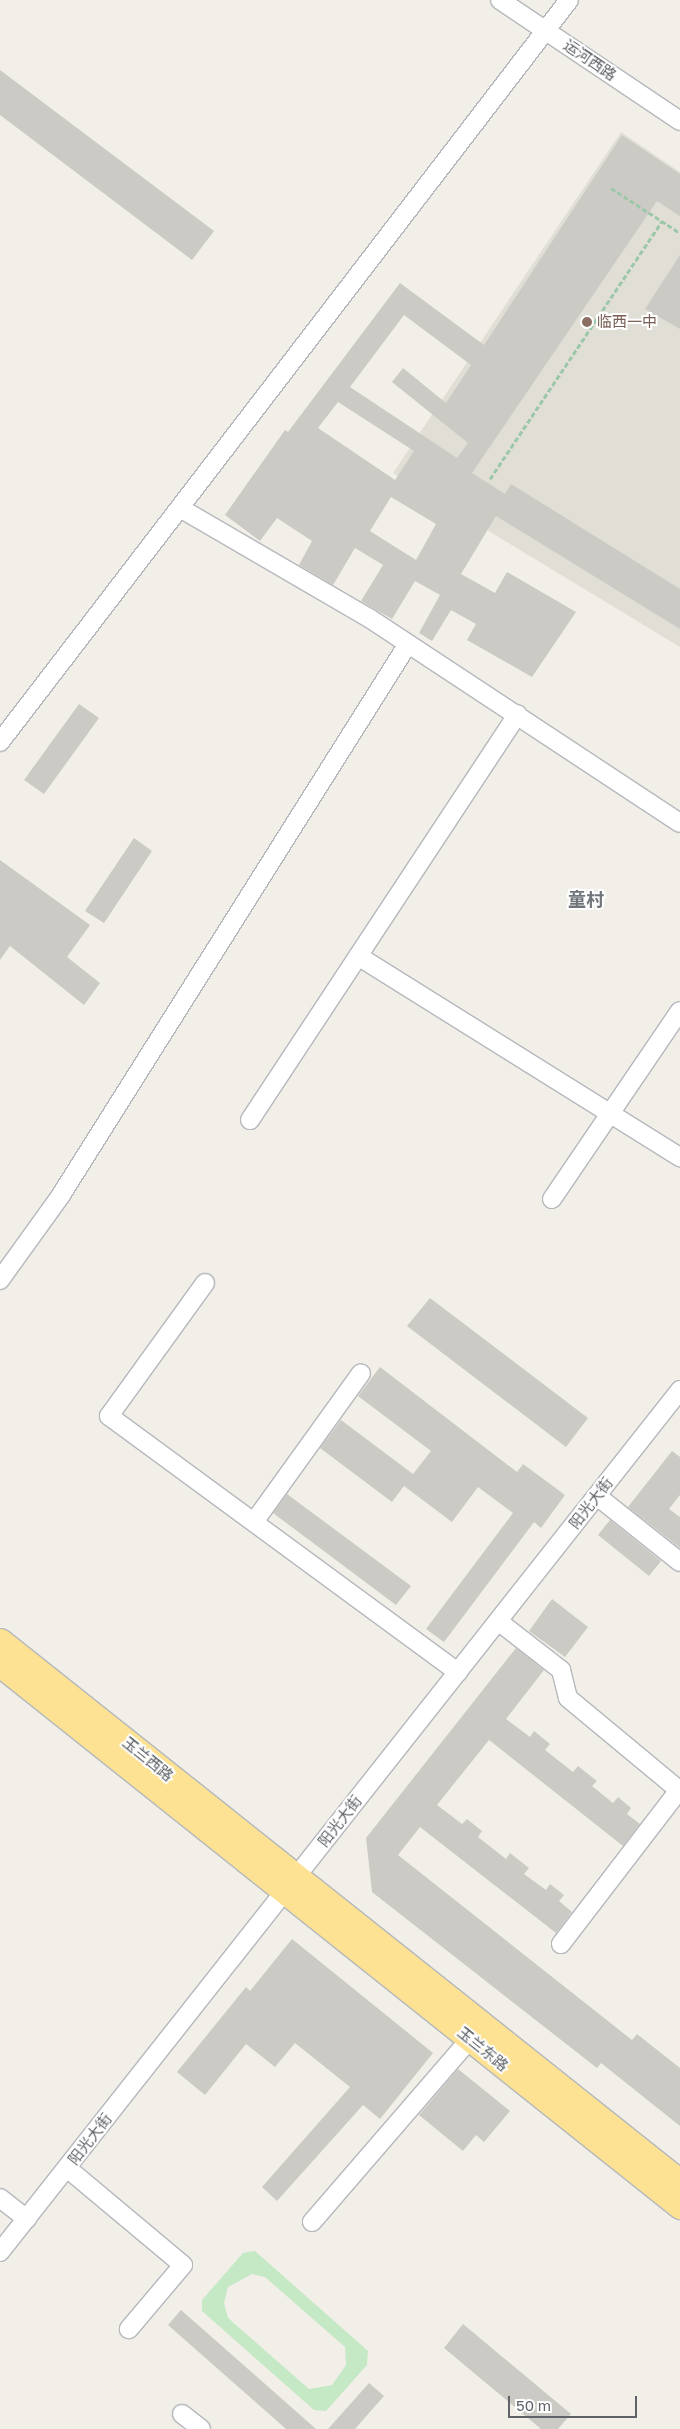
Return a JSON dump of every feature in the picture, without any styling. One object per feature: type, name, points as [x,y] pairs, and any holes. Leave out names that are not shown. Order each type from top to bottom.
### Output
[{"type":"highway","name":"玉兰西路","points":[[0,1641],[291,1884]]},
{"type":"highway","name":"玉兰西路","points":[[0,1664],[291,1884]]},
{"type":"highway","name":"玉兰东路","points":[[291,1884],[470,2039],[680,2206]]},
{"type":"highway","name":"玉兰东路","points":[[291,1884],[680,2182]]},
{"type":"street","name":"运河西路","points":[[500,0],[680,121]]},
{"type":"street","points":[[0,742],[569,0]]},
{"type":"street","points":[[180,508],[408,644],[518,714],[680,823]]},
{"type":"street","points":[[0,1280],[61,1195],[408,644]]},
{"type":"street","points":[[250,1120],[518,714]]},
{"type":"street","points":[[358,956],[680,1157]]},
{"type":"street","points":[[552,1199],[612,1114],[680,1012]]},
{"type":"street","points":[[205,1283],[109,1416],[458,1672]]},
{"type":"street","points":[[254,1522],[361,1372]]},
{"type":"street","name":"阳光大街","points":[[0,2252],[680,1390]]},
{"type":"street","points":[[597,1496],[680,1562]]},
{"type":"street","points":[[498,1621],[561,1670],[568,1698],[679,1791],[561,1944]]},
{"type":"street","points":[[312,2222],[470,2039]]},
{"type":"street","points":[[67,2168],[183,2265],[129,2328]]},
{"type":"street","points":[[0,2198],[27,2219]]},
{"type":"street","points":[[182,2414],[202,2429]]},
{"type":"path","points":[[611,188],[680,233]]},
{"type":"path","points":[[490,478],[662,221]]},
{"type":"shaded area","name":"临西一中","points":[[621,132],[680,172],[680,647],[393,473]]},
{"type":"green space","points":[[255,2251],[368,2351],[367,2365],[326,2411],[314,2410],[202,2311],[202,2300],[243,2253]],"holes":[[[252,2274],[265,2277],[345,2347],[346,2365],[332,2385],[309,2389],[228,2318],[224,2303],[228,2287]]]},
{"type":"building","points":[[0,70],[214,231],[192,260],[0,115]]},
{"type":"building","points":[[622,135],[680,174],[680,216],[657,201],[472,473],[505,494],[511,484],[680,589],[680,629],[496,516],[461,574],[495,593],[507,572],[576,612],[532,677],[467,640],[476,624],[451,610],[432,641],[419,633],[440,595],[415,581],[392,619],[361,601],[383,565],[355,548],[333,585],[299,565],[312,541],[277,518],[260,541],[225,515],[285,430],[288,432],[400,283],[484,345]],"holes":[[[404,315],[471,365],[446,403],[403,368],[392,382],[468,443],[457,458],[350,387]],[[338,402],[414,451],[395,480],[318,428]],[[391,497],[436,524],[416,560],[370,531]]]},
{"type":"building","points":[[680,255],[680,329],[645,309]]},
{"type":"building","points":[[79,704],[99,718],[44,794],[24,780]]},
{"type":"building","points":[[134,838],[152,851],[104,923],[85,911]]},
{"type":"building","points":[[0,860],[90,925],[67,957],[100,983],[84,1005],[10,946],[0,960]]},
{"type":"building","points":[[430,1298],[588,1418],[566,1447],[407,1326]]},
{"type":"building","points":[[380,1367],[517,1472],[523,1464],[565,1495],[541,1528],[534,1522],[444,1642],[426,1629],[513,1513],[478,1487],[452,1522],[404,1486],[392,1502],[320,1448],[341,1420],[413,1474],[431,1451],[358,1396]]},
{"type":"building","points":[[672,1451],[680,1457],[680,1495],[669,1509],[680,1517],[680,1548],[628,1507]]},
{"type":"building","points":[[287,1494],[411,1586],[396,1605],[273,1513]]},
{"type":"building","points":[[610,1520],[661,1561],[649,1576],[598,1535]]},
{"type":"building","points":[[552,1599],[588,1627],[565,1657],[529,1631]]},
{"type":"building","points":[[516,1648],[544,1670],[506,1719],[530,1737],[534,1731],[550,1744],[545,1750],[573,1772],[578,1766],[597,1781],[592,1786],[613,1803],[618,1797],[631,1808],[627,1814],[640,1824],[623,1846],[489,1740],[437,1805],[462,1824],[467,1819],[482,1831],[478,1837],[506,1859],[510,1853],[529,1868],[524,1874],[546,1890],[550,1884],[564,1895],[559,1901],[572,1912],[556,1933],[420,1827],[398,1855],[632,2040],[637,2034],[680,2068],[680,2126],[601,2063],[597,2068],[372,1892],[366,1838]]},
{"type":"building","points":[[292,1939],[433,2053],[380,2119],[363,2105],[277,2201],[262,2187],[350,2087],[295,2043],[275,2067],[246,2044],[205,2095],[177,2072],[246,1987],[250,1991]]},
{"type":"building","points":[[458,2069],[510,2111],[484,2142],[476,2135],[463,2151],[419,2115]]},
{"type":"building","points":[[181,2310],[316,2429],[286,2429],[168,2325]]},
{"type":"building","points":[[463,2324],[571,2414],[558,2429],[541,2429],[444,2348]]},
{"type":"building","points":[[369,2383],[384,2396],[355,2429],[328,2429]]},
{"type":"place","name":"临西一中","points":[[587,322]]},
{"type":"district","name":"童村","points":[[586,899]]}]
